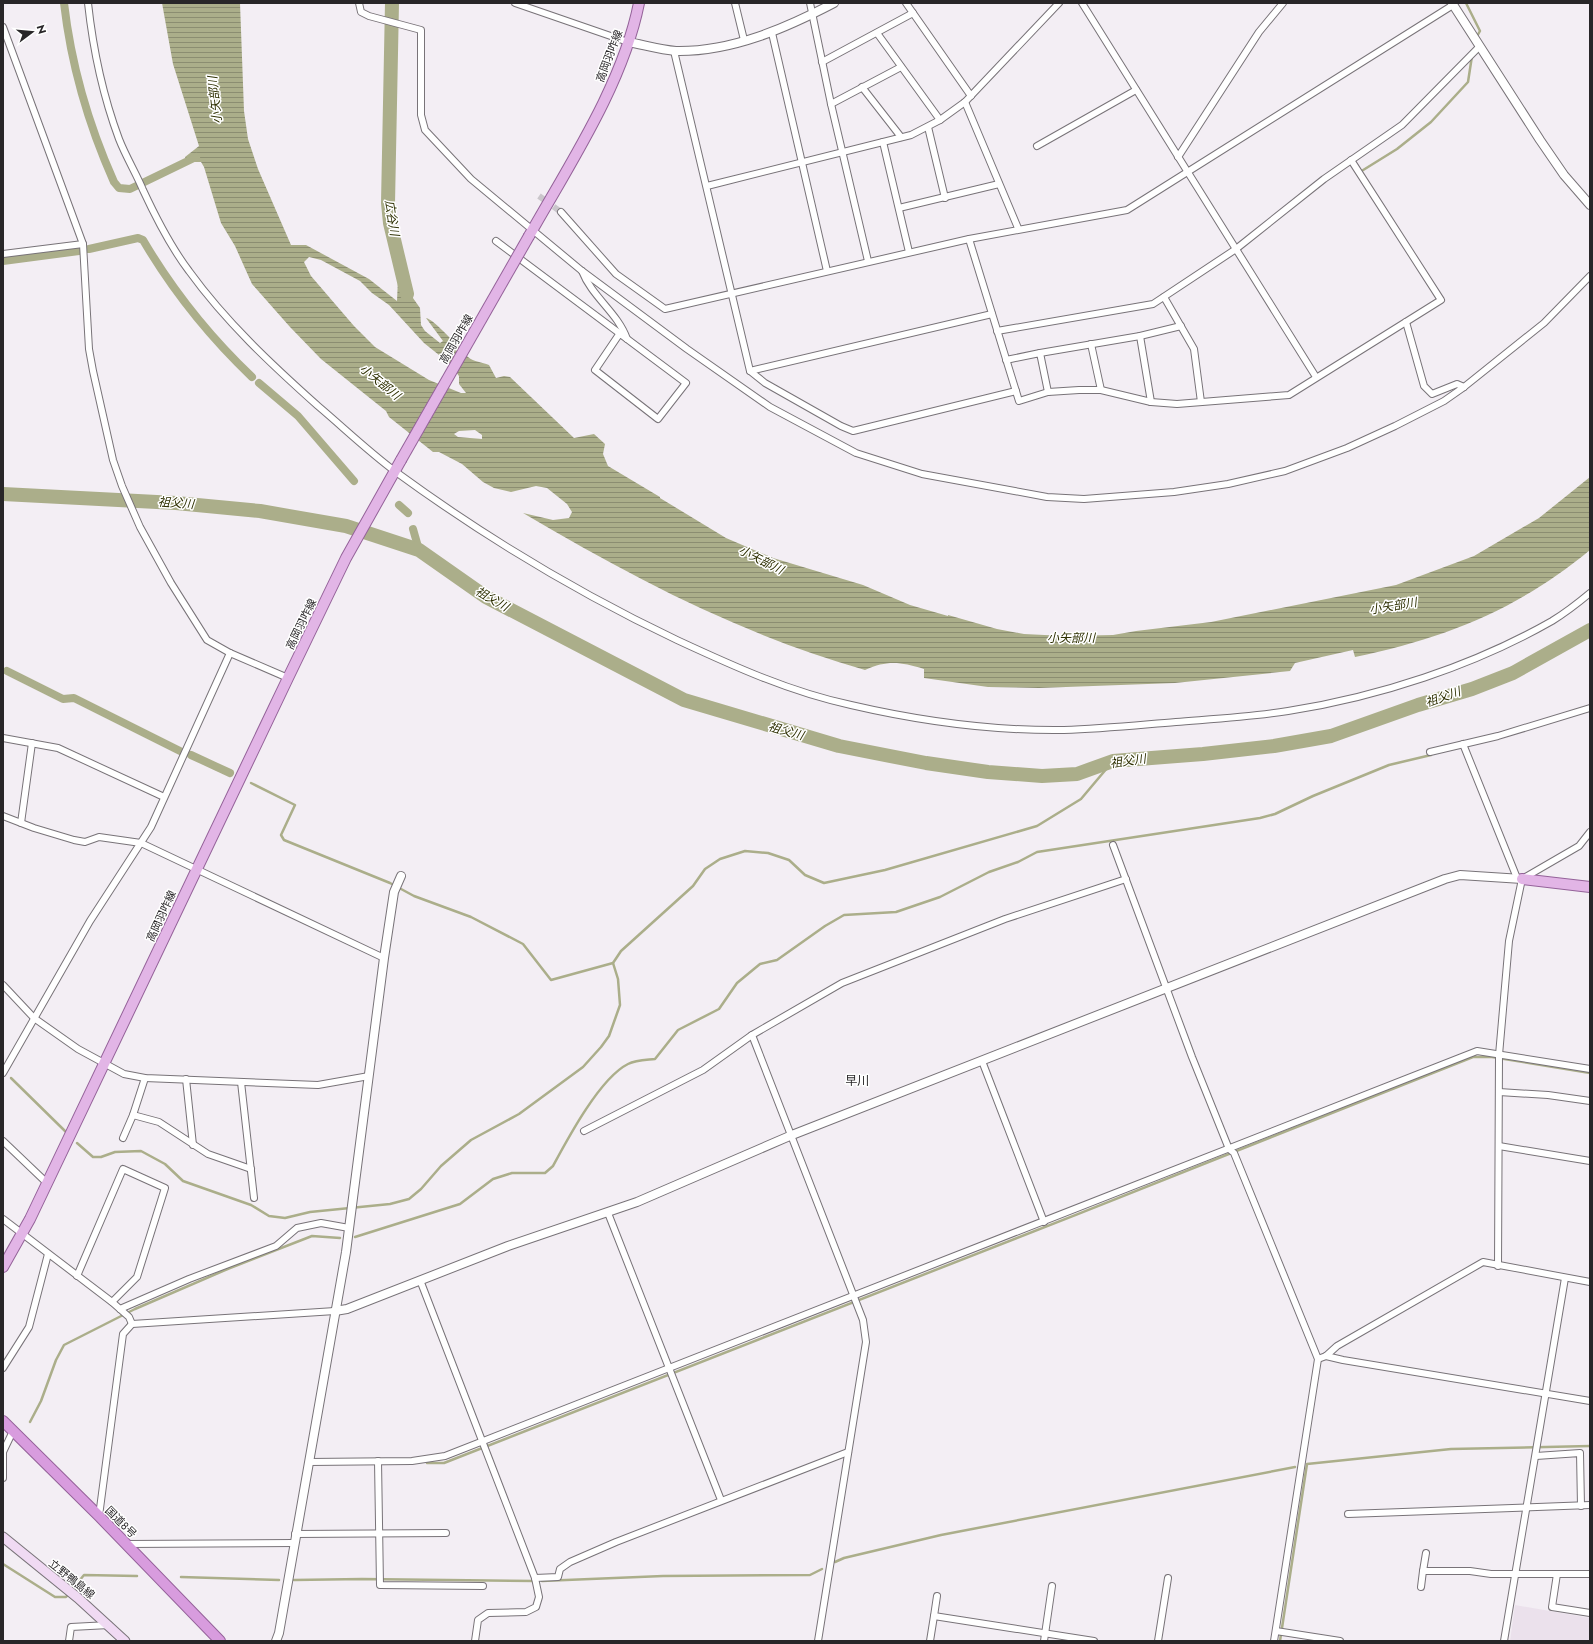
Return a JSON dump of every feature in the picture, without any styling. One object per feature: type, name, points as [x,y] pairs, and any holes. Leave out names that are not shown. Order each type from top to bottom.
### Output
[{"type":"highway","name":"国道8号","points":[[3,1421],[99,1516],[220,1641]]},
{"type":"main road","name":"高岡羽咋線","points":[[3,1267],[23,1234],[346,558],[594,122],[628,42],[639,3]]},
{"type":"main road","points":[[1519,878],[1590,887]]},
{"type":"main road","name":"立野鴨島線","points":[[3,1537],[78,1598],[125,1641]]},
{"type":"street","points":[[88,3],[101,79],[119,140],[139,180],[154,215],[187,269],[227,320],[274,367],[395,471],[496,541],[546,572],[612,609],[732,666],[790,687],[847,704],[900,715],[963,724],[1064,730],[1226,718],[1310,707],[1396,686],[1478,657],[1556,618],[1590,594]]},
{"type":"street","points":[[359,3],[361,12],[369,16],[421,30],[421,115],[425,130],[471,179],[530,233],[687,349],[770,407],[856,453],[922,474],[1047,497],[1084,499],[1174,492],[1228,484],[1285,471],[1347,448],[1388,430],[1444,401],[1544,324],[1590,276]]},
{"type":"street","points":[[515,3],[628,42],[674,51],[698,50],[772,33],[812,15],[834,3]]},
{"type":"street","points":[[735,3],[744,40]]},
{"type":"street","points":[[810,3],[831,104],[868,261]]},
{"type":"street","points":[[906,3],[971,96]]},
{"type":"street","points":[[707,186],[883,142],[928,127],[965,102],[1060,3]]},
{"type":"street","points":[[1082,3],[1316,377]]},
{"type":"street","points":[[1178,157],[1259,32],[1283,3]]},
{"type":"street","points":[[561,212],[616,274],[665,309],[868,261],[1018,228],[1127,210],[1452,4],[1564,174],[1590,205]]},
{"type":"street","points":[[822,62],[913,13]]},
{"type":"street","points":[[3,27],[83,244],[89,349],[113,460],[122,486],[140,527],[171,583],[207,640],[230,653],[288,678]]},
{"type":"street","points":[[772,33],[827,271]]},
{"type":"street","points":[[878,33],[940,120]]},
{"type":"street","points":[[997,331],[1153,304],[1236,249],[1324,179],[1402,125],[1480,46]]},
{"type":"street","points":[[674,51],[750,371],[765,383],[841,426],[853,431],[1016,391]]},
{"type":"street","points":[[831,104],[901,67]]},
{"type":"street","points":[[862,87],[901,137]]},
{"type":"street","points":[[1037,146],[1136,90]]},
{"type":"street","points":[[965,102],[1018,228]]},
{"type":"street","points":[[928,127],[945,198]]},
{"type":"street","points":[[883,142],[909,252]]},
{"type":"street","points":[[969,239],[1019,401],[1048,392],[1101,390],[1151,402],[1177,404],[1288,395],[1441,300],[1351,160]]},
{"type":"street","points":[[899,208],[999,184]]},
{"type":"street","points":[[496,241],[620,333],[686,383],[658,419],[595,370],[620,333]]},
{"type":"street","points":[[3,254],[83,244]]},
{"type":"street","points":[[582,271],[586,282],[623,326],[627,339]]},
{"type":"street","points":[[1164,297],[1187,334],[1194,349],[1201,402]]},
{"type":"street","points":[[750,371],[992,314]]},
{"type":"street","points":[[1406,322],[1424,386],[1432,394],[1457,384],[1464,387]]},
{"type":"street","points":[[1006,360],[1140,336],[1181,326]]},
{"type":"street","points":[[1140,336],[1151,402]]},
{"type":"street","points":[[1091,344],[1101,390]]},
{"type":"street","points":[[1040,353],[1048,392]]},
{"type":"street","points":[[3,1073],[90,921],[151,827],[230,653]]},
{"type":"street","points":[[1430,752],[1464,746],[1590,708]]},
{"type":"street","points":[[3,738],[58,748],[164,797]]},
{"type":"street","points":[[21,823],[32,743]]},
{"type":"street","points":[[1464,746],[1519,878],[1509,941],[1499,1055],[1498,1266]]},
{"type":"street","points":[[3,816],[34,828],[85,842],[99,838],[141,843],[384,958]]},
{"type":"street","points":[[99,1516],[123,1334],[132,1324],[347,1309],[508,1246],[608,1213],[792,1135],[1445,879],[1460,875],[1519,878],[1579,846],[1590,832]]},
{"type":"street","points":[[1113,845],[1232,1151],[1318,1359],[1274,1641]]},
{"type":"street","points":[[270,1641],[277,1637],[309,1462],[351,1215],[384,958],[395,888],[401,876]]},
{"type":"street","points":[[584,1132],[702,1070],[752,1035],[842,983],[998,921],[1126,879]]},
{"type":"street","points":[[3,985],[34,1018],[78,1049],[124,1074],[145,1078],[318,1085],[369,1076]]},
{"type":"street","points":[[752,1035],[864,1320],[866,1342],[818,1641]]},
{"type":"street","points":[[309,1462],[412,1461],[445,1456],[484,1445],[856,1300],[1044,1222],[1232,1151],[1477,1051],[1590,1069]]},
{"type":"street","points":[[982,1061],[1044,1222]]},
{"type":"street","points":[[123,1138],[133,1115],[145,1078]]},
{"type":"street","points":[[186,1080],[194,1145]]},
{"type":"street","points":[[241,1082],[254,1198]]},
{"type":"street","points":[[1499,1092],[1548,1095],[1590,1101]]},
{"type":"street","points":[[133,1115],[159,1122],[208,1154],[251,1169]]},
{"type":"street","points":[[3,1141],[47,1183]]},
{"type":"street","points":[[1499,1146],[1590,1161]]},
{"type":"street","points":[[77,1276],[123,1169],[165,1188],[137,1277],[112,1302]]},
{"type":"street","points":[[608,1213],[721,1500]]},
{"type":"street","points":[[3,1219],[112,1302],[129,1317],[132,1324]]},
{"type":"street","points":[[120,1309],[189,1279],[276,1246],[297,1228],[321,1223],[349,1228]]},
{"type":"street","points":[[3,1368],[29,1327],[48,1254]]},
{"type":"street","points":[[1318,1359],[1326,1356],[1337,1346],[1484,1262],[1498,1266],[1590,1282]]},
{"type":"street","points":[[1504,1641],[1565,1278]]},
{"type":"street","points":[[420,1280],[538,1586],[539,1597],[536,1607],[526,1612],[488,1613],[478,1620],[475,1641]]},
{"type":"street","points":[[1326,1356],[1590,1401]]},
{"type":"street","points":[[3,1478],[3,1452],[13,1431]]},
{"type":"street","points":[[535,1578],[558,1577],[560,1569],[570,1562],[721,1500],[848,1452]]},
{"type":"street","points":[[1536,1455],[1580,1453],[1581,1506]]},
{"type":"street","points":[[378,1461],[380,1585],[483,1586]]},
{"type":"street","points":[[1348,1514],[1590,1506]]},
{"type":"street","points":[[295,1534],[446,1533]]},
{"type":"street","points":[[126,1544],[294,1543]]},
{"type":"street","points":[[1421,1587],[1426,1553]]},
{"type":"street","points":[[1423,1571],[1470,1571],[1491,1574],[1590,1574]]},
{"type":"street","points":[[1557,1574],[1552,1607],[1590,1613]]},
{"type":"street","points":[[1158,1641],[1168,1578]]},
{"type":"street","points":[[1044,1641],[1052,1586]]},
{"type":"street","points":[[930,1641],[937,1596]]},
{"type":"street","points":[[934,1616],[1094,1641]]},
{"type":"street","points":[[69,1641],[71,1627],[109,1625]]},
{"type":"street","points":[[1276,1631],[1340,1641]]},
{"type":"shaded area","points":[[1515,1605],[1590,1618],[1590,1641],[1510,1641]]},
{"type":"water","name":"小矢部川","points":[[162,3],[240,3],[244,111],[248,139],[258,169],[291,245],[306,245],[369,279],[397,301],[398,278],[409,275],[413,298],[420,308],[421,325],[425,331],[440,343],[443,341],[426,318],[441,329],[470,359],[489,365],[496,378],[504,376],[510,377],[574,438],[594,434],[605,444],[603,454],[608,466],[726,538],[773,558],[863,585],[910,605],[997,629],[1024,634],[1065,636],[1113,635],[1211,622],[1396,585],[1474,556],[1539,518],[1590,477],[1590,550],[1563,571],[1508,605],[1450,631],[1420,641],[1355,657],[1353,650],[1295,663],[1290,671],[1175,683],[1039,688],[988,687],[924,678],[924,669],[908,665],[887,663],[865,670],[819,656],[775,640],[689,603],[606,560],[523,513],[553,520],[569,518],[572,512],[567,504],[547,488],[536,486],[511,492],[494,488],[483,482],[462,464],[439,452],[433,452],[389,417],[386,411],[321,359],[252,284],[235,246],[221,223],[204,167],[201,162],[187,162],[185,157],[199,146],[173,64]],"holes":[[[309,257],[321,260],[360,281],[372,293],[389,305],[424,343],[449,363],[459,376],[459,384],[466,393],[461,393],[429,380],[375,347],[354,326],[311,276],[304,262]],[[475,430],[482,435],[482,439],[458,437],[454,434],[459,431]]]},
{"type":"waterway","points":[[64,3],[71,49],[82,94],[105,161],[114,182],[119,188],[130,189],[196,157]]},
{"type":"waterway","name":"広谷川","points":[[392,3],[388,203],[390,223],[407,294]]},
{"type":"waterway","points":[[1466,3],[1480,31],[1476,38]]},
{"type":"waterway","points":[[1360,172],[1397,149],[1431,122],[1468,82],[1472,56]]},
{"type":"waterway","points":[[89,249],[138,238],[143,240],[179,295],[221,345],[252,377]]},
{"type":"waterway","points":[[3,261],[79,251]]},
{"type":"waterway","points":[[259,383],[298,416],[354,481]]},
{"type":"waterway","name":"祖父川","points":[[3,494],[176,503],[260,511],[346,526],[419,550],[486,597],[684,700],[839,746],[926,763],[988,772],[1042,776],[1077,774],[1113,761],[1203,754],[1274,746],[1331,736],[1418,705],[1472,689],[1513,673],[1590,630]]},
{"type":"waterway","points":[[399,505],[408,513]]},
{"type":"waterway","points":[[413,529],[419,550]]},
{"type":"waterway","points":[[7,671],[63,699],[74,698],[180,751]]},
{"type":"waterway","points":[[191,755],[230,773]]},
{"type":"waterway","points":[[355,1237],[460,1204],[493,1179],[512,1173],[545,1173],[553,1166],[576,1125],[596,1095],[617,1071],[631,1063],[655,1059],[678,1030],[719,1009],[737,983],[760,964],[777,960],[825,926],[844,915],[896,912],[940,897],[989,872],[1018,862],[1037,852],[1260,818],[1275,814],[1313,796],[1389,765],[1431,755]]},
{"type":"waterway","points":[[251,783],[295,805],[281,835],[284,840],[390,883],[414,896],[471,917],[523,944],[551,980],[613,963],[621,951],[693,886],[705,869],[720,859],[745,851],[768,853],[789,860],[805,875],[824,883],[885,870],[1037,826],[1081,799],[1113,761]]},
{"type":"waterway","points":[[77,1143],[93,1157],[101,1157],[115,1152],[141,1151],[165,1164],[183,1181],[251,1205],[269,1216],[285,1218],[310,1212],[390,1204],[409,1199],[421,1189],[441,1166],[471,1140],[519,1114],[583,1067],[601,1047],[609,1036],[620,1005],[618,979],[613,963]]},
{"type":"waterway","points":[[427,1463],[444,1463],[1216,1160],[1473,1057],[1492,1057],[1590,1073]]},
{"type":"waterway","points":[[11,1078],[66,1132]]},
{"type":"waterway","points":[[30,1422],[41,1401],[56,1360],[64,1345],[135,1309],[230,1268],[312,1236],[340,1238]]},
{"type":"waterway","points":[[1280,1641],[1307,1464],[1451,1449],[1590,1446]]},
{"type":"waterway","points":[[835,1562],[844,1558],[941,1535],[1295,1467]]},
{"type":"waterway","points":[[3,1564],[55,1597],[66,1597],[84,1575],[137,1576]]},
{"type":"waterway","points":[[542,1581],[663,1576],[810,1575],[822,1569]]},
{"type":"waterway","points":[[181,1577],[279,1580]]},
{"type":"waterway","points":[[294,1580],[362,1579],[535,1581]]},
{"type":"tunnel","points":[[539,196],[561,212]]},
{"type":"district","name":"早川","points":[[857,1081]]}]
